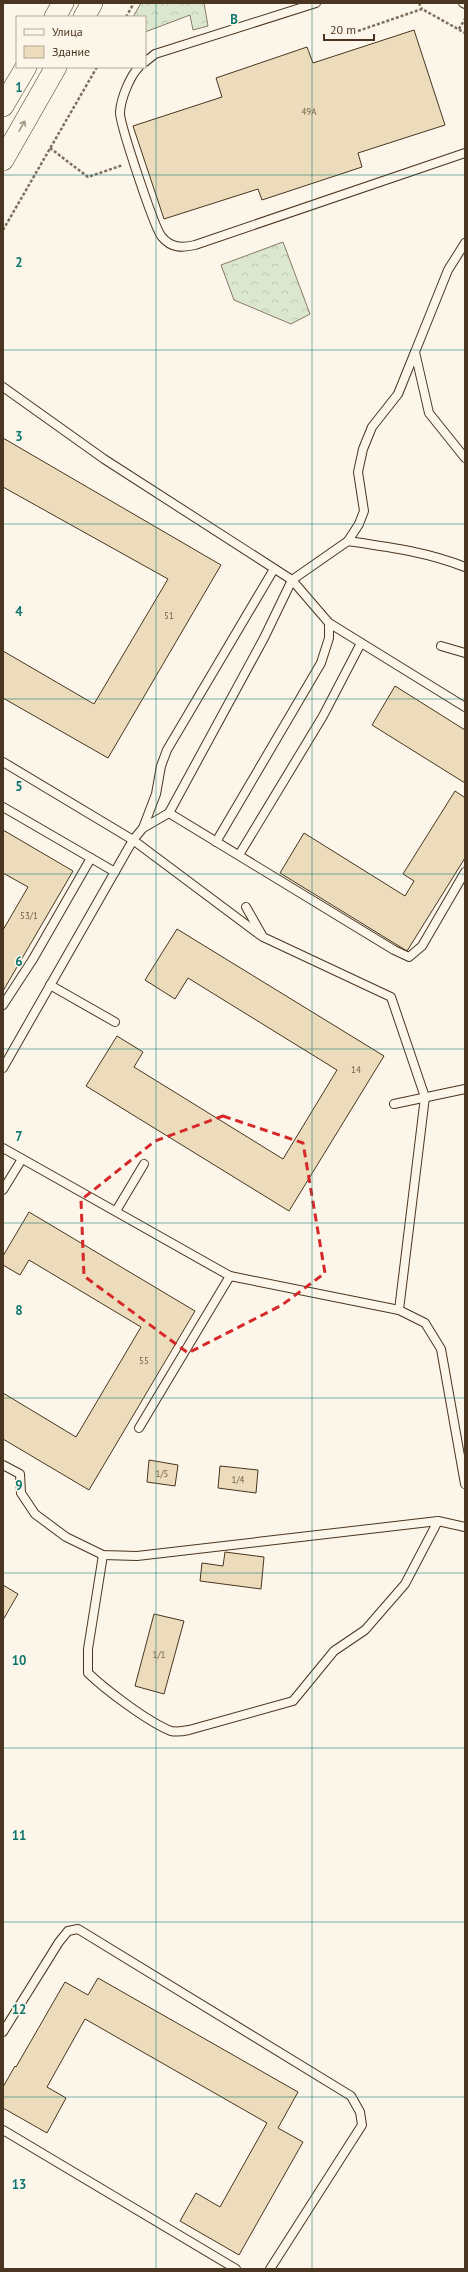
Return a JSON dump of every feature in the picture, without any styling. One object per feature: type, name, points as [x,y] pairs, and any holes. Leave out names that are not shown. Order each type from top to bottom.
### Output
[{"type":"street","points":[[56,16],[63,3]]},
{"type":"street","points":[[85,16],[92,3]]},
{"type":"street","points":[[3,106],[25,68]]},
{"type":"street","points":[[3,160],[55,68]]},
{"type":"lane","points":[[146,61],[155,54],[316,3]]},
{"type":"lane","points":[[138,68],[128,85],[120,112],[133,162],[161,236],[172,245],[181,248],[465,153]]},
{"type":"lane","points":[[143,828],[169,813],[264,638],[292,580],[348,541],[359,524],[364,511],[358,472],[363,449],[372,427],[398,394],[448,270],[465,243]]},
{"type":"lane","points":[[415,352],[429,413],[465,458]]},
{"type":"lane","points":[[3,387],[104,459],[292,580],[329,622],[360,643],[465,707]]},
{"type":"lane","points":[[348,541],[408,549],[438,557],[465,567]]},
{"type":"lane","points":[[3,1068],[114,872],[133,840],[143,828],[156,794],[161,766],[167,750],[274,569]]},
{"type":"lane","points":[[216,842],[321,663],[329,638],[329,622]]},
{"type":"lane","points":[[239,855],[322,716],[360,643]]},
{"type":"lane","points":[[441,646],[465,653]]},
{"type":"lane","points":[[3,762],[133,840],[263,937],[391,997],[425,1097],[400,1310]]},
{"type":"lane","points":[[3,806],[114,872]]},
{"type":"lane","points":[[169,813],[394,950],[409,957],[422,946],[465,872]]},
{"type":"lane","points":[[3,1005],[33,959],[91,858]]},
{"type":"lane","points":[[246,907],[263,937]]},
{"type":"lane","points":[[50,985],[115,1022]]},
{"type":"lane","points":[[394,1104],[465,1089]]},
{"type":"lane","points":[[3,1148],[230,1276],[400,1310],[425,1324],[441,1349],[465,1484]]},
{"type":"lane","points":[[3,1190],[22,1158]]},
{"type":"lane","points":[[116,1211],[144,1164]]},
{"type":"lane","points":[[139,1428],[230,1276]]},
{"type":"lane","points":[[3,1465],[20,1474],[21,1493],[35,1514],[66,1537],[103,1556],[137,1556],[438,1521],[465,1527]]},
{"type":"lane","points":[[103,1556],[88,1649],[88,1672],[102,1687],[156,1723],[172,1731],[189,1730],[293,1701],[334,1651],[365,1630],[405,1584],[438,1521]]},
{"type":"lane","points":[[3,2032],[59,1942],[68,1931],[78,1929],[350,2096],[360,2112],[362,2126],[270,2269]]},
{"type":"lane","points":[[3,2130],[236,2269]]},
{"type":"path","points":[[127,16],[134,3]]},
{"type":"path","points":[[420,3],[422,9],[465,32]]},
{"type":"path","points":[[358,31],[422,9]]},
{"type":"path","points":[[459,29],[465,18]]},
{"type":"path","points":[[3,230],[96,68]]},
{"type":"path","points":[[50,148],[88,177],[133,162]]},
{"type":"highlighted area","points":[[223,1116],[303,1143],[325,1273],[282,1305],[188,1353],[84,1276],[81,1200],[155,1141]]},
{"type":"green space","points":[[141,3],[204,3],[208,26],[193,30],[190,15],[146,32],[146,16],[134,16]]},
{"type":"green space","points":[[283,242],[310,314],[291,324],[234,300],[221,265]]},
{"type":"building","points":[[414,30],[445,125],[358,153],[362,167],[262,200],[258,189],[164,219],[133,126],[222,97],[216,78],[307,47],[313,63]]},
{"type":"building","points":[[3,438],[221,565],[108,758],[3,698],[3,651],[94,704],[168,579],[3,487]]},
{"type":"building","points":[[395,686],[465,730],[465,783],[372,725]]},
{"type":"building","points":[[455,791],[464,797],[465,795],[465,858],[407,951],[280,873],[304,833],[405,896],[414,881],[403,874]]},
{"type":"building","points":[[3,830],[73,871],[3,991],[3,930],[28,887],[3,873]]},
{"type":"building","points":[[177,929],[384,1056],[289,1211],[86,1086],[117,1036],[143,1052],[134,1067],[283,1159],[337,1070],[188,978],[175,999],[145,980]]},
{"type":"building","points":[[29,1212],[195,1311],[89,1490],[3,1439],[3,1393],[76,1437],[141,1327],[29,1260],[20,1275],[3,1265],[3,1256]]},
{"type":"building","points":[[149,1460],[178,1465],[175,1486],[147,1482]]},
{"type":"building","points":[[220,1466],[258,1470],[256,1493],[218,1488]]},
{"type":"building","points":[[225,1552],[264,1557],[261,1589],[200,1581],[202,1563],[223,1566]]},
{"type":"building","points":[[3,1585],[18,1594],[3,1620]]},
{"type":"building","points":[[154,1614],[184,1621],[164,1694],[135,1686]]},
{"type":"building","points":[[98,1978],[298,2092],[278,2128],[303,2142],[239,2255],[180,2221],[196,2193],[220,2207],[267,2123],[85,2019],[47,2087],[66,2098],[47,2133],[3,2108],[3,2087],[65,1982],[88,1995]]}]
